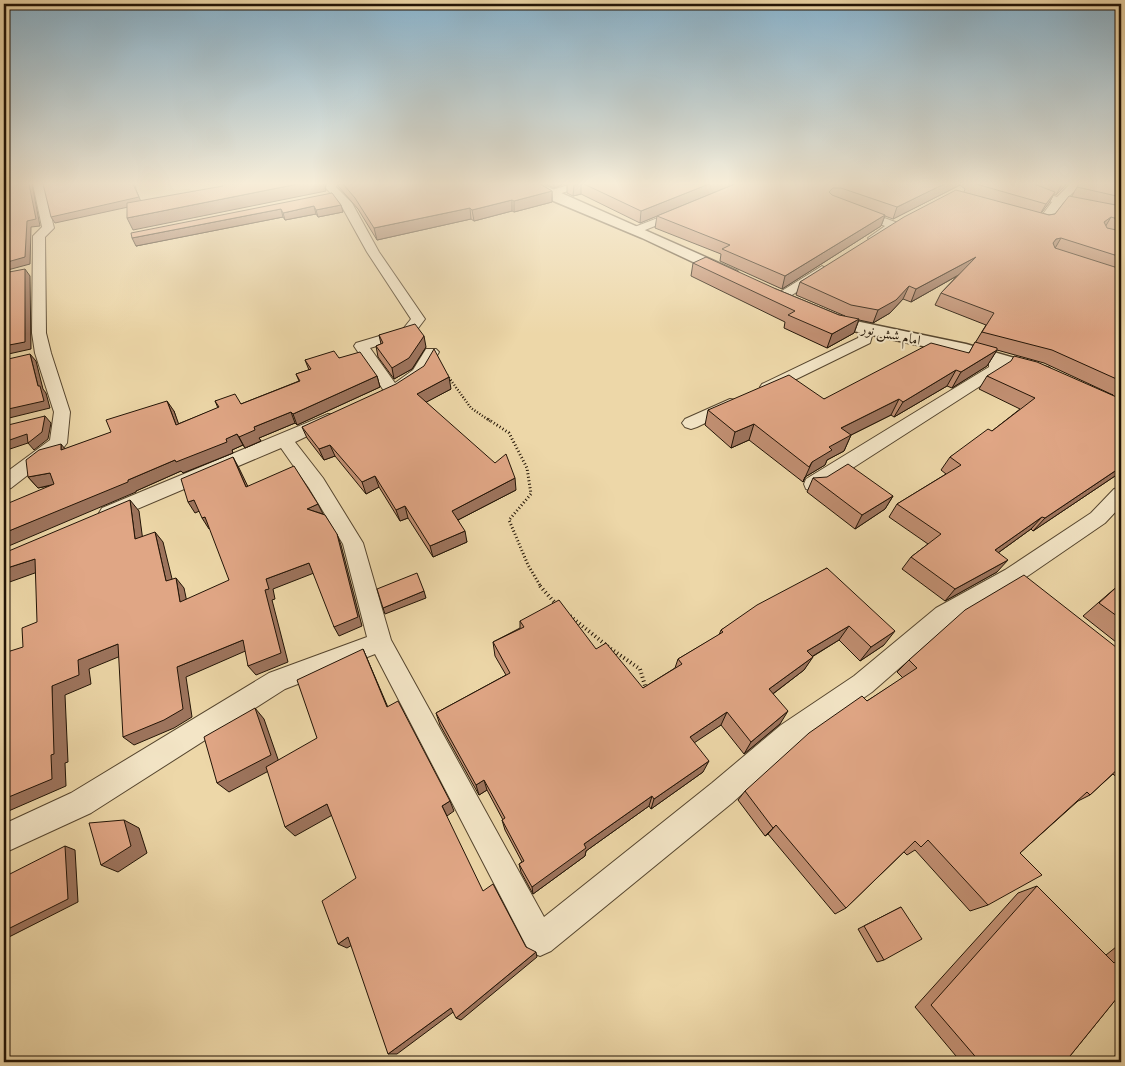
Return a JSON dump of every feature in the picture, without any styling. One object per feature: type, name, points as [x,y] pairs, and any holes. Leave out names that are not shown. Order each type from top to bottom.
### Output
[{"type":"street","points":[[4,483],[58,443],[62,412],[38,354],[39,334],[35,269],[39,236],[42,234]]},
{"type":"street","points":[[363,234],[418,319],[408,332],[361,346],[383,394],[419,374],[431,352]]},
{"type":"street","points":[[644,234],[744,280]]},
{"type":"street","points":[[861,246],[881,234]]},
{"type":"street","points":[[779,297],[836,261]]},
{"type":"street","name":"امام شش نور","points":[[761,288],[841,323],[997,358],[1036,369],[1061,381]]},
{"type":"street","points":[[692,423],[859,344],[865,340],[867,329]]},
{"type":"street","points":[[813,484],[997,369],[997,358]]},
{"type":"street","points":[[94,520],[284,440],[347,410]]},
{"type":"street","points":[[46,416],[62,412]]},
{"type":"street","points":[[284,440],[316,483],[353,543],[380,642],[540,940],[722,793],[790,734],[863,684],[944,616],[1020,582],[1098,518],[1121,494]]},
{"type":"street","points":[[4,839],[81,803],[277,681],[380,642]]},
{"type":"path","points":[[431,352],[471,408],[509,433],[527,468],[531,494],[509,520],[525,559],[547,598],[562,609]]},
{"type":"path","points":[[569,615],[611,649],[640,669],[648,694]]},
{"type":"building","points":[[4,234],[26,234],[25,257],[4,263]]},
{"type":"building","points":[[131,234],[154,234],[132,238]]},
{"type":"building","points":[[702,234],[854,234],[785,276],[722,249],[730,245]]},
{"type":"building","points":[[877,234],[1121,234],[1121,257],[1061,238],[1056,239],[1053,243],[1055,248],[1121,269],[1121,381],[1052,350],[982,332],[994,313],[941,293],[976,257],[916,289],[909,286],[896,300],[878,310],[851,305],[800,282]]},
{"type":"building","points":[[706,257],[839,315],[859,319],[832,334],[788,315],[795,311],[693,263]]},
{"type":"building","points":[[25,269],[25,342],[4,346],[4,273]]},
{"type":"building","points":[[415,324],[424,336],[409,358],[392,368],[376,346],[383,343],[379,335]]},
{"type":"building","points":[[975,342],[997,348],[997,350],[961,372],[956,370],[903,402],[899,399],[841,428],[851,435],[829,447],[832,450],[812,462],[809,467],[754,424],[735,432],[708,410],[789,375],[824,399],[931,343],[969,353]]},
{"type":"building","points":[[434,349],[449,377],[417,394],[495,463],[506,454],[515,478],[452,511],[465,531],[430,546],[405,506],[396,510],[375,476],[362,482],[330,445],[319,449],[302,427],[396,384],[424,366]]},
{"type":"building","points":[[334,351],[339,358],[360,352],[377,376],[293,414],[291,412],[254,427],[255,430],[239,437],[237,434],[226,439],[227,442],[176,462],[175,460],[128,480],[128,482],[4,533],[4,505],[54,484],[50,473],[28,477],[26,460],[39,450],[61,444],[61,450],[111,432],[106,420],[167,401],[176,425],[219,407],[215,401],[235,394],[241,404],[300,381],[296,374],[311,369],[305,360]]},
{"type":"building","points":[[30,354],[44,401],[4,410],[4,360]]},
{"type":"building","points":[[1014,356],[1037,362],[1121,399],[1121,467],[1045,518],[1042,517],[995,550],[1008,560],[955,589],[911,557],[941,534],[897,504],[961,465],[950,457],[988,429],[992,431],[1035,398],[987,376],[1011,361]]},
{"type":"building","points":[[45,416],[42,432],[28,443],[27,434],[4,442],[4,426]]},
{"type":"building","points":[[233,457],[246,487],[294,466],[318,504],[307,509],[325,515],[337,534],[358,617],[334,627],[309,563],[266,579],[269,589],[265,590],[281,653],[248,666],[243,640],[177,667],[183,709],[164,720],[123,737],[118,644],[78,660],[79,675],[52,686],[54,754],[51,755],[52,779],[4,799],[4,653],[23,647],[22,628],[37,622],[35,559],[4,569],[4,553],[130,500],[135,539],[155,532],[166,581],[176,578],[180,602],[229,580],[205,517],[202,518],[194,500],[188,502],[181,479]]},
{"type":"building","points":[[848,464],[893,496],[862,515],[813,478],[827,477]]},
{"type":"building","points":[[827,568],[895,631],[871,647],[849,626],[807,651],[813,657],[769,689],[788,711],[751,742],[727,712],[690,737],[709,761],[654,799],[652,796],[584,844],[586,848],[532,887],[519,864],[524,861],[502,820],[505,818],[484,780],[476,785],[436,713],[510,673],[493,642],[524,627],[520,621],[559,600],[596,649],[606,643],[643,688],[682,664],[678,659],[723,632],[721,630],[757,605]]},
{"type":"building","points":[[417,573],[424,591],[383,608],[377,589]]},
{"type":"building","points":[[1024,575],[1121,651],[1121,766],[1090,795],[1087,792],[1020,853],[1042,875],[988,905],[928,840],[921,847],[915,841],[846,908],[776,825],[773,828],[745,791],[809,733],[862,696],[867,701],[917,668],[909,660],[965,610]]},
{"type":"building","points":[[1121,583],[1121,619],[1099,603]]},
{"type":"building","points":[[363,649],[387,707],[398,701],[450,801],[442,806],[483,891],[493,884],[526,947],[536,952],[456,1018],[451,1008],[388,1054],[348,937],[338,944],[322,901],[356,878],[327,804],[285,827],[266,767],[317,738],[297,680]]},
{"type":"building","points":[[255,708],[271,755],[217,783],[204,737]]},
{"type":"building","points":[[124,820],[131,846],[101,865],[89,823]]},
{"type":"building","points":[[65,846],[68,899],[4,931],[4,877]]},
{"type":"building","points":[[1037,886],[1114,963],[1121,958],[1121,993],[1070,1056],[1075,1062],[980,1062],[931,1005]]},
{"type":"building","points":[[901,907],[922,939],[884,960],[864,926]]}]
